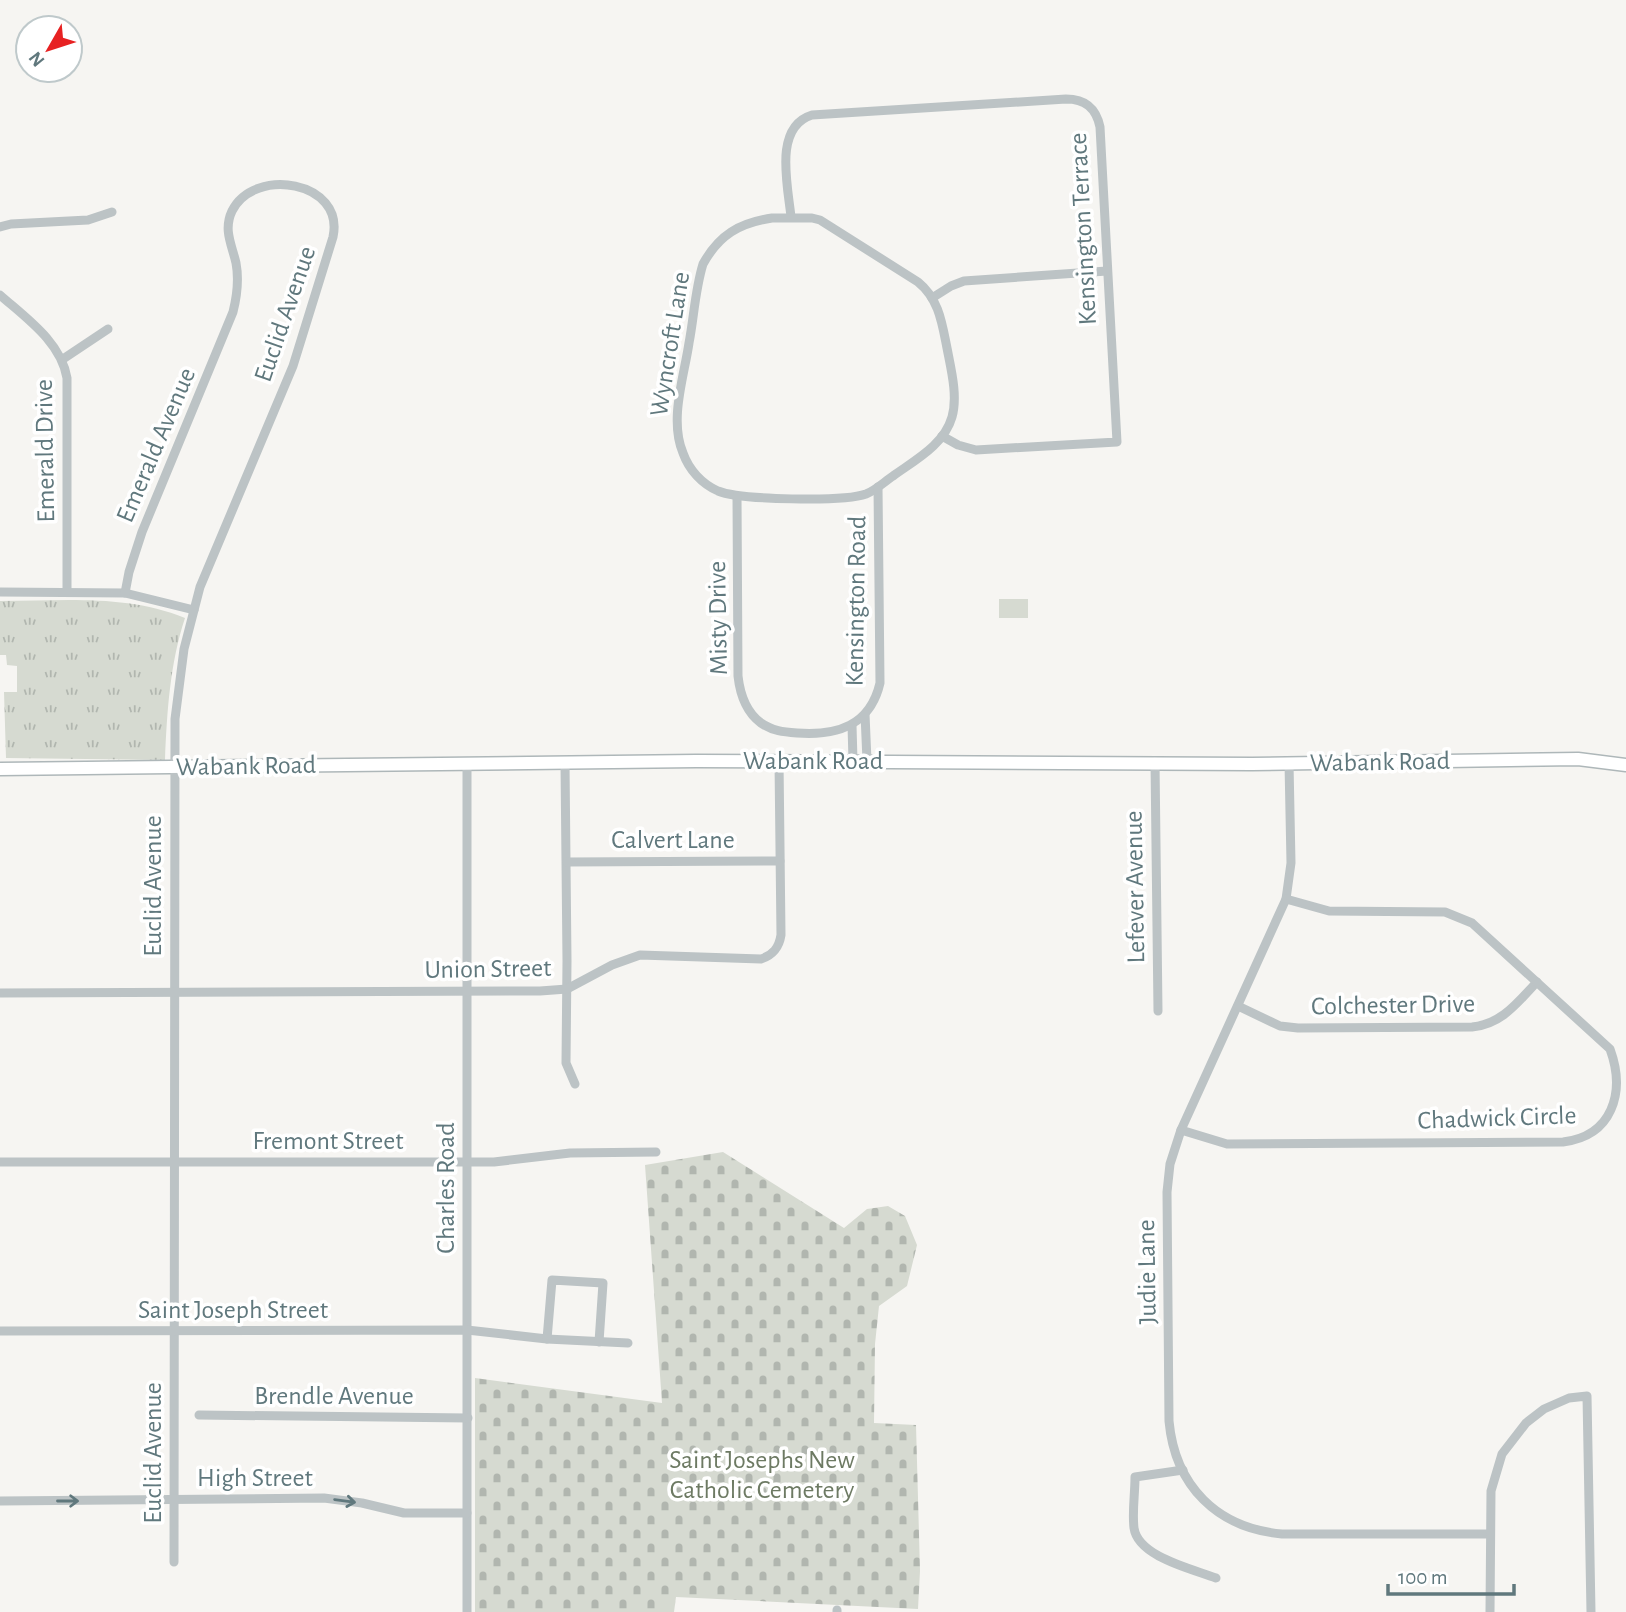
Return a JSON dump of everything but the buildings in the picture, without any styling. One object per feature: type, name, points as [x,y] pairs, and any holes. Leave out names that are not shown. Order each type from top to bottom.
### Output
[{"type":"street","name":"Kensington Terrace","points":[[791,217],[787,145],[791,130],[803,118],[812,115],[1075,99],[1094,111],[1100,127],[1117,442],[976,450],[958,445],[942,436]]},
{"type":"street","name":"Euclid Avenue","points":[[174,1562],[173,767],[179,678],[194,610],[208,564],[293,366],[330,250],[335,230],[334,219],[330,208],[315,192],[306,188],[279,185],[260,187],[250,192],[233,209],[228,227],[236,264],[236,299],[232,315]]},
{"type":"street","points":[[0,228],[11,223],[88,220],[112,212]]},
{"type":"street","name":"Wyncroft Lane","points":[[791,217],[820,220],[918,282],[932,298],[940,316],[953,390],[952,415],[942,436],[930,450],[878,487],[865,494],[829,499],[737,496],[721,493],[701,480],[687,463],[678,436],[681,387],[700,273],[709,252],[734,228],[754,220],[791,217]]},
{"type":"street","points":[[932,298],[964,281],[1107,271]]},
{"type":"street","name":"Emerald Drive","points":[[0,295],[41,333],[63,359],[67,378],[67,592]]},
{"type":"street","name":"Emerald Avenue","points":[[125,593],[142,532],[232,315]]},
{"type":"street","points":[[63,359],[108,329]]},
{"type":"street","name":"Kensington Road","points":[[853,761],[852,725],[873,703],[880,683],[878,487]]},
{"type":"street","name":"Misty Drive","points":[[737,496],[738,676],[743,698],[750,712],[762,723],[779,732],[831,732],[852,725]]},
{"type":"street","points":[[0,592],[125,593],[194,610]]},
{"type":"street","name":"Kensington Road","points":[[865,714],[867,761]]},
{"type":"street","name":"Wabank Road","points":[[0,769],[779,761],[1289,763],[1577,759],[1626,765]]},
{"type":"street","name":"Union Street","points":[[0,993],[540,991],[567,989],[612,965],[640,955],[755,960],[767,957],[778,946],[781,935],[779,761]]},
{"type":"street","name":"Lefever Avenue","points":[[1155,762],[1158,1011]]},
{"type":"street","points":[[565,763],[566,1062],[575,1084]]},
{"type":"street","name":"Judie Lane","points":[[1289,763],[1290,863],[1286,899],[1181,1130],[1170,1164],[1167,1192],[1169,1421],[1176,1455],[1195,1490],[1217,1512],[1238,1524],[1267,1533],[1490,1534]]},
{"type":"street","name":"Charles Road","points":[[467,765],[467,1612]]},
{"type":"street","name":"Calvert Lane","points":[[567,862],[780,861]]},
{"type":"street","name":"Chadwick Circle","points":[[1181,1130],[1227,1144],[1563,1142],[1581,1139],[1606,1124],[1618,1107],[1622,1089],[1619,1065],[1602,1040],[1472,923],[1452,913],[1329,911],[1286,899]]},
{"type":"street","name":"Colchester Drive","points":[[1238,1006],[1291,1028],[1472,1027],[1497,1021],[1509,1013],[1537,982]]},
{"type":"street","name":"Fremont Street","points":[[0,1162],[494,1162],[570,1153],[656,1152]]},
{"type":"street","points":[[547,1339],[552,1280],[603,1283],[599,1342]]},
{"type":"street","name":"Saint Joseph Street","points":[[0,1331],[467,1330],[547,1339],[628,1343]]},
{"type":"street","points":[[1490,1612],[1491,1491],[1496,1468],[1510,1442],[1526,1423],[1556,1402],[1587,1396],[1591,1612]]},
{"type":"street","name":"Brendle Avenue","points":[[199,1415],[468,1418]]},
{"type":"street","points":[[1183,1470],[1135,1477],[1134,1530],[1141,1545],[1151,1553],[1216,1578]]},
{"type":"street","name":"High Street","points":[[0,1501],[324,1498],[404,1513],[467,1513]]},
{"type":"green space","points":[[999,599],[1028,599],[1028,618],[999,618]]},
{"type":"green space","points":[[0,601],[117,602],[163,610],[185,618],[173,670],[165,760],[6,758],[4,692],[17,692],[17,666],[7,665],[6,655],[0,655]]},
{"type":"green space","name":"Saint Josephs New Catholic Cemetery","points":[[723,1152],[844,1228],[867,1209],[888,1206],[905,1216],[917,1245],[907,1286],[879,1306],[875,1344],[874,1423],[916,1425],[920,1571],[918,1609],[676,1597],[674,1612],[475,1612],[475,1378],[662,1403],[645,1165]]}]
